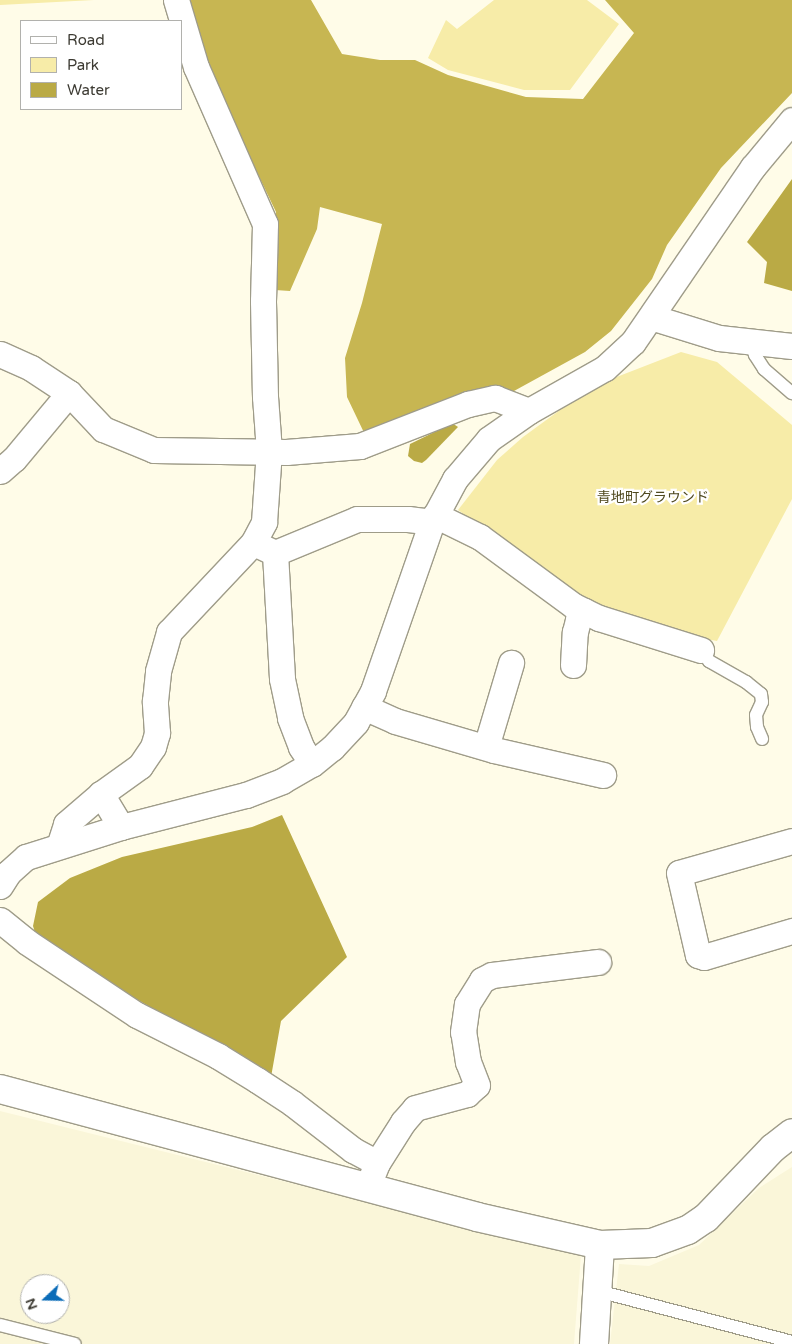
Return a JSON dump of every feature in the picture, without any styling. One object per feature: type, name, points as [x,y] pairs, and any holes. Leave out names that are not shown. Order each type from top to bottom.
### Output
[{"type":"street","points":[[176,0],[196,66],[266,224],[263,301],[265,397],[269,451],[264,548],[282,679],[290,718],[301,747],[312,764]]},
{"type":"street","points":[[3,874],[26,857],[59,846],[122,826],[246,795],[282,781],[312,764],[332,748],[350,729],[373,691],[434,519],[455,479],[489,439],[529,411],[605,368],[632,342],[753,167],[792,120]]},
{"type":"street","points":[[651,317],[719,338],[792,346]]},
{"type":"street","points":[[0,354],[31,368],[68,393],[103,429],[154,450],[286,452],[360,446],[468,404],[495,398],[529,411]]},
{"type":"street","points":[[0,471],[14,459],[68,393]]},
{"type":"street","points":[[59,846],[66,824],[101,794],[140,766],[153,747],[157,733],[155,701],[158,671],[169,632],[264,548],[357,519],[434,519],[480,537],[574,606],[584,611],[622,626],[701,650]]},
{"type":"street","points":[[573,665],[575,632],[578,620],[584,611]]},
{"type":"street","points":[[486,747],[511,663]]},
{"type":"street","points":[[364,707],[395,721],[486,747],[603,775]]},
{"type":"street","points":[[101,794],[122,826]]},
{"type":"street","points":[[791,843],[679,873],[698,955],[704,957],[792,931]]},
{"type":"street","points":[[0,920],[27,942],[137,1015],[218,1056],[292,1103],[353,1150],[372,1175]]},
{"type":"street","points":[[372,1175],[403,1122],[415,1108],[467,1094],[477,1085],[468,1062],[463,1032],[467,1004],[482,980],[492,975],[598,962]]},
{"type":"street","points":[[0,1089],[279,1166],[372,1175],[477,1217],[600,1245],[652,1243],[688,1230],[706,1218],[773,1148],[792,1133]]},
{"type":"street","points":[[594,1344],[600,1245]]},
{"type":"lane","points":[[750,342],[755,355],[764,368],[792,393]]},
{"type":"lane","points":[[701,650],[709,660],[746,682],[761,694],[762,702],[756,716],[757,727],[762,738]]},
{"type":"lane","points":[[598,1291],[792,1342]]},
{"type":"lane","points":[[0,1325],[75,1344]]},
{"type":"shaded area","points":[[184,0],[311,0],[342,54],[380,60],[415,60],[448,75],[526,97],[583,99],[634,33],[605,0],[792,0],[792,93],[721,168],[667,245],[652,279],[611,331],[585,352],[514,391],[493,393],[368,441],[347,397],[345,358],[362,303],[382,224],[320,207],[317,229],[290,291],[275,290],[276,212],[208,70]]},
{"type":"shaded area","points":[[0,1111],[581,1255],[574,1344],[0,1344]]},
{"type":"shaded area","points":[[792,1167],[792,1344],[610,1344],[619,1264],[649,1266],[699,1245],[759,1188]]},
{"type":"green space","points":[[0,0],[94,0],[0,5]]},
{"type":"green space","points":[[494,0],[587,0],[619,24],[570,90],[524,90],[448,70],[428,58],[446,20],[457,29]]},
{"type":"green space","name":"青地町グラウンド","points":[[681,352],[717,362],[792,425],[792,499],[717,641],[656,630],[585,602],[458,510],[497,460],[523,437],[560,410],[614,378]]},
{"type":"water","points":[[792,179],[792,291],[764,283],[767,262],[747,242]]},
{"type":"water","points":[[449,425],[458,427],[426,460],[422,463],[414,461],[408,456],[410,444]]},
{"type":"water","points":[[282,815],[347,957],[281,1021],[271,1077],[38,942],[33,926],[38,902],[70,878],[122,857],[252,827]]}]
